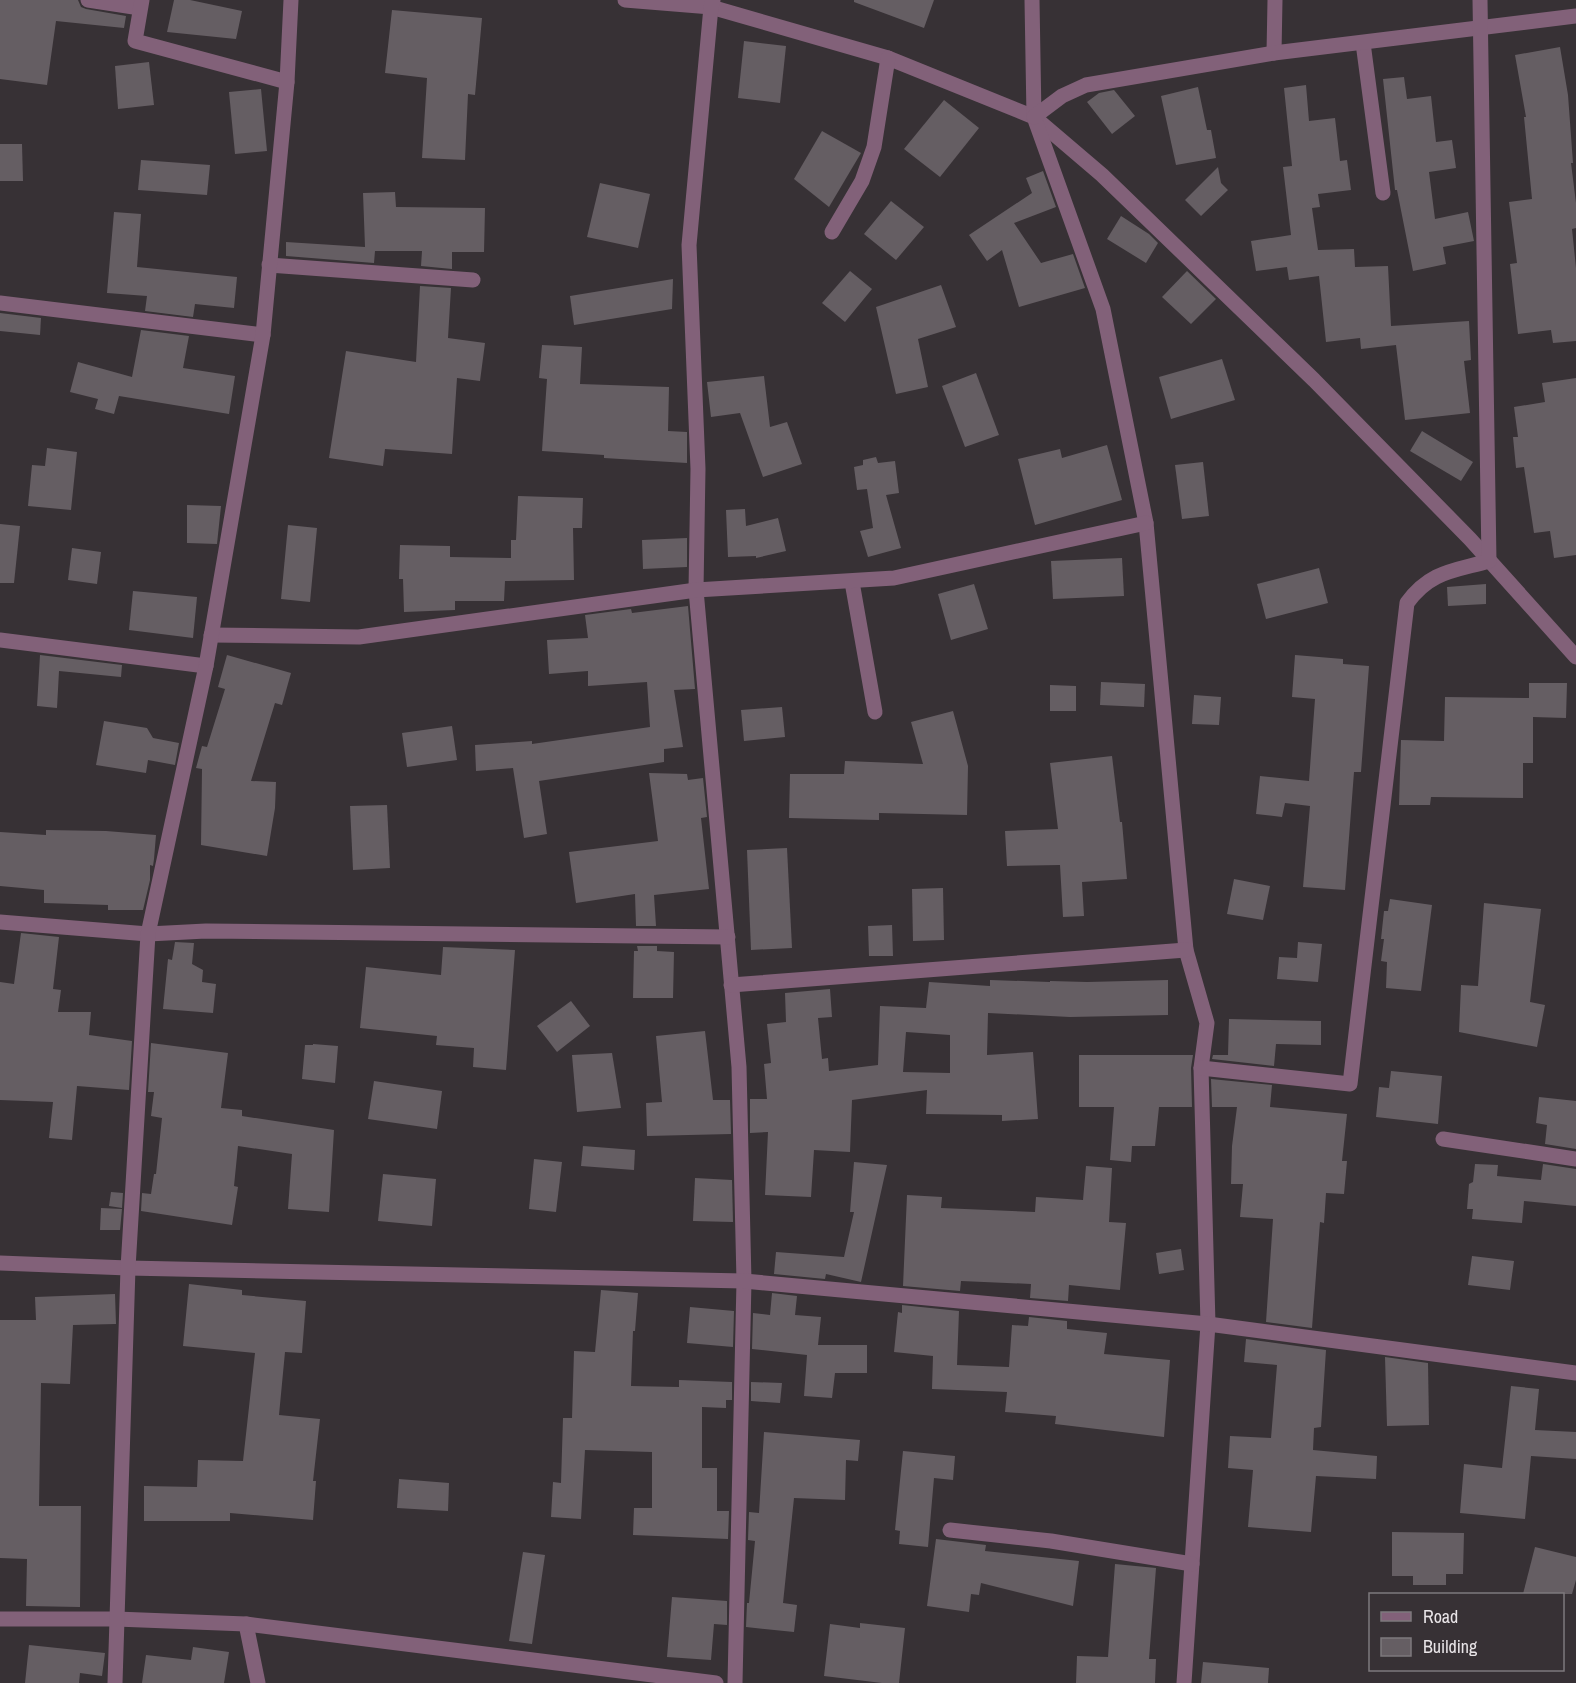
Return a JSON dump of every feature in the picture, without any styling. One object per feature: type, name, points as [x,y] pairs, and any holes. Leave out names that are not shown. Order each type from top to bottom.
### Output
[{"type":"street","points":[[88,0],[141,4],[135,41],[287,82]]},
{"type":"street","points":[[115,1683],[128,1268],[148,934],[207,666],[263,335],[287,82],[291,0]]},
{"type":"street","points":[[625,0],[712,4],[888,58],[1034,117],[1102,175],[1314,380],[1489,561],[1576,657]]},
{"type":"street","points":[[1032,0],[1034,117],[1103,309],[1146,523],[1186,950],[1207,1023],[1201,1068],[1208,1324],[1184,1683]]},
{"type":"street","points":[[1274,53],[1275,0]]},
{"type":"street","points":[[1480,0],[1489,561]]},
{"type":"street","points":[[712,4],[689,245],[698,469],[696,590],[739,1067],[744,1281],[735,1683]]},
{"type":"street","points":[[1034,117],[1062,96],[1086,85],[1274,53],[1576,16]]},
{"type":"street","points":[[1363,43],[1383,193]]},
{"type":"street","points":[[832,232],[862,181],[874,147],[888,58]]},
{"type":"street","points":[[269,265],[473,280]]},
{"type":"street","points":[[0,303],[263,335]]},
{"type":"street","points":[[211,635],[359,637],[696,590],[894,578],[1146,523]]},
{"type":"street","points":[[1201,1068],[1350,1084],[1407,603],[1418,588],[1435,576],[1489,561]]},
{"type":"street","points":[[852,582],[874,712]]},
{"type":"street","points":[[0,640],[207,666]]},
{"type":"street","points":[[0,922],[148,934],[206,931],[728,937]]},
{"type":"street","points":[[731,985],[1186,950]]},
{"type":"street","points":[[1443,1139],[1576,1159]]},
{"type":"street","points":[[0,1263],[128,1268],[744,1281],[1208,1324],[1576,1372]]},
{"type":"street","points":[[950,1530],[1051,1541],[1192,1564]]},
{"type":"street","points":[[0,1619],[116,1619],[246,1624],[716,1683]]},
{"type":"street","points":[[246,1624],[258,1683]]},
{"type":"building","points":[[0,0],[78,0],[81,7],[86,9],[126,16],[124,28],[56,21],[47,85],[0,79]]},
{"type":"building","points":[[174,0],[190,0],[242,11],[236,39],[167,32]]},
{"type":"building","points":[[854,0],[934,0],[924,28],[854,2]]},
{"type":"building","points":[[392,10],[482,18],[475,95],[468,94],[465,160],[422,158],[427,78],[385,73]]},
{"type":"building","points":[[744,41],[786,46],[780,103],[738,98]]},
{"type":"building","points":[[1560,47],[1568,95],[1573,163],[1571,163],[1576,203],[1576,228],[1572,229],[1576,268],[1576,341],[1553,343],[1551,330],[1518,334],[1510,264],[1517,263],[1509,202],[1532,199],[1524,117],[1526,117],[1515,55]]},
{"type":"building","points":[[149,62],[154,105],[118,109],[115,66]]},
{"type":"building","points":[[1404,77],[1407,99],[1431,96],[1436,142],[1452,140],[1456,168],[1429,172],[1435,219],[1468,212],[1474,241],[1443,247],[1446,264],[1413,271],[1397,190],[1395,190],[1383,79]]},
{"type":"building","points":[[1306,85],[1309,121],[1335,118],[1340,161],[1347,160],[1351,190],[1318,194],[1320,207],[1312,208],[1318,250],[1354,249],[1355,267],[1388,266],[1391,326],[1469,321],[1471,360],[1464,361],[1470,413],[1405,420],[1396,345],[1361,349],[1360,338],[1326,342],[1319,276],[1289,280],[1287,267],[1256,271],[1251,241],[1291,235],[1283,167],[1292,166],[1284,88]]},
{"type":"building","points":[[1198,87],[1207,130],[1211,130],[1216,158],[1176,165],[1161,96]]},
{"type":"building","points":[[261,89],[267,151],[235,154],[229,92]]},
{"type":"building","points":[[1114,90],[1135,116],[1112,134],[1087,102],[1099,93]]},
{"type":"building","points":[[944,100],[979,128],[940,177],[904,149]]},
{"type":"building","points":[[822,131],[861,153],[829,207],[794,179]]},
{"type":"building","points":[[0,144],[22,144],[23,181],[0,181]]},
{"type":"building","points":[[141,160],[210,165],[207,195],[138,190]]},
{"type":"building","points":[[1218,167],[1221,183],[1228,190],[1201,216],[1185,200]]},
{"type":"building","points":[[1043,171],[1056,207],[1014,223],[1041,263],[1073,254],[1085,288],[1019,307],[1002,250],[987,261],[969,235],[1032,193],[1026,178]]},
{"type":"building","points":[[600,183],[650,194],[638,248],[587,237]]},
{"type":"building","points":[[395,192],[396,207],[485,208],[484,252],[452,252],[452,269],[421,266],[422,251],[375,251],[374,263],[286,256],[286,242],[365,247],[363,193]]},
{"type":"building","points":[[891,201],[924,227],[896,260],[864,234]]},
{"type":"building","points":[[114,212],[141,214],[137,267],[237,277],[234,308],[195,304],[193,317],[145,311],[147,296],[107,293]]},
{"type":"building","points":[[1121,216],[1149,234],[1158,243],[1146,263],[1107,239]]},
{"type":"building","points":[[850,271],[872,289],[845,322],[822,303]]},
{"type":"building","points":[[1187,271],[1216,299],[1191,324],[1162,297]]},
{"type":"building","points":[[673,279],[672,309],[574,325],[570,296]]},
{"type":"building","points":[[941,285],[956,327],[918,339],[928,387],[896,394],[876,307]]},
{"type":"building","points":[[420,286],[451,288],[448,338],[485,343],[480,381],[457,378],[452,454],[385,449],[383,466],[329,458],[346,351],[416,362]]},
{"type":"building","points":[[0,313],[41,318],[40,335],[0,331]]},
{"type":"building","points":[[141,330],[189,336],[183,368],[235,376],[229,414],[119,396],[114,414],[95,409],[98,399],[70,392],[78,362],[132,377]]},
{"type":"building","points":[[542,345],[582,347],[580,384],[669,387],[668,431],[687,432],[687,463],[604,458],[604,455],[542,451],[547,379],[539,378]]},
{"type":"building","points":[[1222,359],[1235,400],[1171,419],[1159,377]]},
{"type":"building","points":[[976,373],[999,435],[965,447],[942,386]]},
{"type":"building","points":[[764,376],[770,427],[787,422],[802,464],[763,477],[740,413],[711,417],[707,382]]},
{"type":"building","points":[[1576,378],[1576,555],[1554,558],[1550,531],[1534,533],[1524,467],[1516,468],[1513,437],[1518,437],[1514,407],[1545,402],[1542,383]]},
{"type":"building","points":[[1422,431],[1473,462],[1461,481],[1410,451]]},
{"type":"building","points":[[1107,445],[1122,500],[1035,525],[1018,459],[1060,449],[1062,458]]},
{"type":"building","points":[[47,448],[77,452],[71,510],[28,506],[32,465],[45,466]]},
{"type":"building","points":[[876,457],[878,463],[895,461],[899,493],[886,495],[901,548],[868,557],[860,531],[873,528],[867,489],[857,490],[854,467],[863,465],[863,460]]},
{"type":"building","points":[[1203,462],[1209,516],[1182,519],[1175,465]]},
{"type":"building","points":[[518,496],[583,498],[582,528],[573,528],[574,580],[505,581],[504,601],[455,601],[455,610],[404,612],[403,579],[399,579],[400,545],[450,546],[450,557],[511,558],[511,540],[516,540]]},
{"type":"building","points":[[187,505],[221,506],[217,544],[187,543]]},
{"type":"building","points":[[745,509],[746,526],[778,518],[786,551],[756,558],[756,556],[728,557],[726,510]]},
{"type":"building","points":[[0,524],[20,526],[14,583],[0,583]]},
{"type":"building","points":[[288,525],[317,528],[310,602],[281,599]]},
{"type":"building","points":[[687,538],[687,567],[643,569],[642,540]]},
{"type":"building","points":[[72,548],[101,552],[97,584],[68,580]]},
{"type":"building","points":[[1122,558],[1124,596],[1053,599],[1051,561]]},
{"type":"building","points":[[1319,568],[1328,603],[1266,619],[1257,584]]},
{"type":"building","points":[[974,584],[988,629],[951,640],[938,594]]},
{"type":"building","points":[[1486,584],[1486,604],[1448,606],[1447,587]]},
{"type":"building","points":[[133,591],[197,597],[193,638],[129,630]]},
{"type":"building","points":[[688,606],[695,689],[674,690],[683,747],[664,749],[664,762],[539,781],[547,834],[524,838],[513,768],[476,771],[475,745],[532,741],[532,744],[650,727],[647,682],[588,686],[588,671],[549,674],[547,640],[588,638],[585,615],[631,609],[632,613]]},
{"type":"building","points":[[40,655],[122,665],[121,677],[59,671],[57,708],[37,706]]},
{"type":"building","points":[[227,655],[291,673],[282,705],[275,703],[251,781],[276,782],[275,808],[267,856],[201,845],[202,769],[196,768],[202,746],[207,747],[225,689],[218,687]]},
{"type":"building","points":[[1295,655],[1343,659],[1343,664],[1369,666],[1361,772],[1354,772],[1345,890],[1303,887],[1310,806],[1285,803],[1282,817],[1256,814],[1260,776],[1309,781],[1315,699],[1292,697]]},
{"type":"building","points":[[1101,682],[1145,684],[1144,707],[1100,705]]},
{"type":"building","points":[[1529,683],[1567,683],[1566,718],[1533,717],[1533,763],[1523,763],[1523,798],[1431,797],[1430,805],[1399,805],[1401,740],[1444,741],[1445,697],[1529,698]]},
{"type":"building","points":[[1050,685],[1076,686],[1076,711],[1050,711]]},
{"type":"building","points":[[1194,695],[1221,697],[1219,725],[1192,724]]},
{"type":"building","points":[[782,707],[785,737],[744,741],[741,710]]},
{"type":"building","points":[[953,711],[968,766],[967,815],[879,813],[879,820],[789,818],[790,774],[844,774],[845,761],[923,764],[911,722]]},
{"type":"building","points":[[104,721],[147,728],[153,738],[179,743],[175,765],[148,760],[146,773],[96,765]]},
{"type":"building","points":[[452,726],[457,760],[407,767],[402,733]]},
{"type":"building","points":[[1112,756],[1120,822],[1122,822],[1127,879],[1082,882],[1084,916],[1063,917],[1060,865],[1007,866],[1005,831],[1058,829],[1050,763]]},
{"type":"building","points":[[649,773],[687,774],[688,780],[703,778],[707,817],[701,818],[709,889],[654,895],[656,926],[636,926],[635,894],[576,903],[569,852],[658,841]]},
{"type":"building","points":[[387,805],[390,868],[353,870],[350,806]]},
{"type":"building","points":[[46,830],[156,835],[153,866],[150,865],[150,880],[143,910],[108,910],[108,905],[44,903],[44,890],[0,886],[0,832],[46,835]]},
{"type":"building","points":[[787,848],[792,948],[751,950],[747,850]]},
{"type":"building","points":[[1234,879],[1270,886],[1263,920],[1227,914]]},
{"type":"building","points":[[943,888],[944,940],[913,941],[912,889]]},
{"type":"building","points":[[1390,899],[1432,905],[1421,991],[1386,988],[1387,962],[1381,961],[1384,939],[1381,939],[1384,911],[1388,911]]},
{"type":"building","points":[[1484,903],[1541,909],[1530,1002],[1545,1005],[1537,1047],[1459,1032],[1461,985],[1478,986]]},
{"type":"building","points":[[892,925],[893,956],[869,956],[868,926]]},
{"type":"building","points":[[21,933],[59,937],[53,989],[61,990],[58,1012],[91,1012],[89,1035],[132,1041],[129,1090],[77,1086],[72,1140],[49,1138],[53,1102],[0,1100],[0,982],[14,984]]},
{"type":"building","points":[[175,942],[194,943],[192,964],[203,970],[202,982],[216,984],[213,1013],[163,1009],[168,959],[172,960]]},
{"type":"building","points":[[1298,942],[1322,944],[1318,982],[1277,979],[1279,957],[1297,958]]},
{"type":"building","points":[[637,946],[657,946],[657,951],[674,952],[673,998],[633,998],[634,951],[638,951]]},
{"type":"building","points":[[443,947],[515,950],[506,1070],[473,1067],[474,1048],[436,1045],[437,1036],[360,1028],[366,967],[441,975]]},
{"type":"building","points":[[990,980],[1087,982],[1168,980],[1168,1015],[1070,1017],[988,1013],[987,1055],[1033,1052],[1038,1119],[1002,1121],[1002,1115],[926,1114],[927,1090],[852,1100],[850,1152],[814,1150],[811,1197],[765,1195],[768,1132],[750,1133],[750,1099],[767,1099],[764,1064],[771,1063],[767,1024],[786,1022],[785,993],[830,989],[832,1017],[818,1018],[822,1059],[828,1058],[829,1071],[878,1065],[880,1006],[926,1008],[929,982],[990,986]],"holes":[[[906,1032],[950,1035],[950,1073],[903,1072]]]},
{"type":"building","points":[[571,1001],[590,1026],[557,1052],[537,1026]]},
{"type":"building","points":[[1229,1019],[1321,1021],[1321,1045],[1276,1044],[1274,1066],[1212,1059],[1213,1055],[1228,1055]]},
{"type":"building","points":[[705,1031],[713,1100],[730,1100],[731,1134],[647,1136],[646,1103],[662,1102],[656,1036]]},
{"type":"building","points":[[151,1043],[228,1053],[221,1108],[242,1110],[242,1116],[334,1130],[329,1212],[288,1209],[292,1154],[238,1146],[234,1186],[238,1187],[232,1225],[141,1211],[142,1193],[151,1194],[154,1174],[156,1174],[162,1118],[151,1116],[154,1092],[148,1092]]},
{"type":"building","points":[[305,1045],[338,1046],[335,1083],[302,1079]]},
{"type":"building","points":[[612,1053],[621,1108],[577,1112],[572,1055]]},
{"type":"building","points":[[1079,1055],[1193,1055],[1192,1107],[1159,1107],[1155,1146],[1132,1146],[1131,1162],[1110,1160],[1114,1107],[1079,1107]]},
{"type":"building","points":[[1391,1071],[1442,1076],[1438,1124],[1376,1117],[1379,1087],[1389,1088]]},
{"type":"building","points":[[1211,1079],[1272,1085],[1270,1107],[1347,1114],[1342,1161],[1347,1161],[1344,1194],[1326,1193],[1324,1223],[1320,1222],[1312,1328],[1266,1322],[1273,1219],[1240,1217],[1243,1184],[1231,1184],[1232,1146],[1237,1107],[1212,1107]]},
{"type":"building","points":[[374,1081],[442,1091],[437,1129],[368,1119]]},
{"type":"building","points":[[1539,1097],[1576,1101],[1576,1149],[1545,1144],[1547,1125],[1536,1123]]},
{"type":"building","points":[[583,1146],[635,1150],[634,1170],[581,1166]]},
{"type":"building","points":[[534,1159],[562,1162],[556,1212],[529,1209]]},
{"type":"building","points":[[854,1162],[887,1165],[861,1282],[826,1274],[825,1279],[774,1274],[776,1252],[844,1257],[854,1212],[850,1212]]},
{"type":"building","points":[[1475,1164],[1498,1165],[1497,1176],[1541,1180],[1543,1164],[1576,1169],[1576,1206],[1524,1201],[1522,1223],[1472,1219],[1473,1209],[1467,1209],[1469,1184],[1473,1182]]},
{"type":"building","points":[[1086,1166],[1112,1168],[1109,1222],[1126,1223],[1120,1290],[1069,1285],[1068,1301],[1030,1298],[1031,1284],[961,1281],[960,1291],[903,1286],[907,1195],[942,1197],[941,1208],[1035,1212],[1036,1197],[1083,1200]]},
{"type":"building","points":[[383,1174],[436,1179],[432,1226],[378,1221]]},
{"type":"building","points":[[695,1178],[732,1180],[733,1222],[693,1221]]},
{"type":"building","points":[[111,1192],[123,1193],[122,1208],[109,1206]]},
{"type":"building","points":[[101,1208],[122,1209],[120,1230],[100,1230]]},
{"type":"building","points":[[1181,1249],[1184,1270],[1159,1274],[1156,1253]]},
{"type":"building","points":[[1472,1256],[1514,1261],[1510,1290],[1468,1285]]},
{"type":"building","points":[[189,1284],[242,1290],[242,1295],[306,1301],[302,1353],[285,1352],[279,1415],[320,1419],[313,1481],[316,1481],[313,1520],[230,1513],[230,1521],[144,1521],[144,1486],[197,1487],[198,1460],[243,1461],[255,1353],[183,1346]]},
{"type":"building","points":[[601,1290],[638,1293],[635,1331],[633,1331],[631,1386],[679,1387],[679,1380],[732,1382],[732,1400],[726,1400],[726,1408],[702,1407],[702,1468],[717,1468],[717,1511],[729,1511],[728,1539],[633,1535],[634,1508],[652,1508],[652,1452],[585,1450],[581,1519],[551,1517],[553,1482],[561,1483],[563,1418],[572,1418],[574,1351],[595,1352]]},
{"type":"building","points":[[772,1293],[797,1296],[795,1315],[821,1317],[818,1345],[867,1345],[867,1373],[835,1373],[832,1398],[804,1396],[807,1355],[752,1349],[753,1313],[770,1315]]},
{"type":"building","points":[[115,1294],[116,1324],[73,1325],[70,1384],[41,1383],[39,1506],[81,1506],[80,1607],[26,1606],[27,1559],[0,1558],[0,1320],[36,1320],[35,1297]]},
{"type":"building","points":[[902,1305],[959,1311],[957,1365],[1009,1367],[1012,1325],[1028,1326],[1029,1317],[1067,1321],[1067,1329],[1107,1333],[1104,1354],[1170,1360],[1164,1437],[1055,1424],[1056,1416],[1005,1412],[1007,1392],[932,1389],[933,1356],[894,1352],[898,1312],[902,1313]]},
{"type":"building","points":[[690,1307],[734,1311],[733,1347],[687,1343]]},
{"type":"building","points":[[1246,1339],[1326,1350],[1321,1427],[1314,1428],[1313,1450],[1377,1456],[1376,1479],[1316,1476],[1311,1532],[1248,1527],[1253,1470],[1228,1468],[1230,1436],[1271,1438],[1277,1365],[1244,1362]]},
{"type":"building","points":[[1385,1357],[1428,1363],[1429,1425],[1387,1426]]},
{"type":"building","points":[[751,1382],[782,1383],[780,1403],[751,1401]]},
{"type":"building","points":[[1511,1386],[1539,1389],[1535,1430],[1576,1432],[1576,1459],[1531,1456],[1525,1519],[1460,1513],[1464,1464],[1502,1468]]},
{"type":"building","points":[[764,1432],[860,1440],[858,1461],[846,1460],[845,1500],[794,1498],[783,1603],[797,1605],[794,1632],[746,1627],[755,1541],[748,1540],[749,1512],[759,1513]]},
{"type":"building","points":[[903,1451],[955,1456],[953,1480],[934,1478],[928,1547],[899,1544],[900,1531],[895,1530]]},
{"type":"building","points":[[399,1479],[449,1483],[448,1511],[397,1508]]},
{"type":"building","points":[[1392,1532],[1464,1533],[1463,1574],[1446,1574],[1446,1585],[1413,1585],[1413,1576],[1392,1576]]},
{"type":"building","points":[[936,1539],[986,1545],[985,1551],[1079,1561],[1073,1606],[981,1583],[979,1595],[971,1594],[969,1612],[927,1606]]},
{"type":"building","points":[[1535,1547],[1576,1557],[1576,1580],[1572,1594],[1523,1593]]},
{"type":"building","points":[[523,1552],[545,1555],[532,1644],[509,1641]]},
{"type":"building","points":[[1115,1564],[1156,1568],[1149,1659],[1156,1659],[1155,1683],[1076,1683],[1077,1656],[1108,1657]]},
{"type":"building","points":[[672,1597],[727,1601],[727,1625],[714,1624],[711,1660],[667,1657]]},
{"type":"building","points":[[860,1623],[905,1628],[899,1683],[824,1676],[830,1624],[860,1628]]},
{"type":"building","points":[[29,1645],[105,1653],[102,1676],[80,1673],[79,1683],[25,1683]]},
{"type":"building","points":[[193,1647],[229,1652],[224,1683],[142,1683],[146,1655],[191,1660]]},
{"type":"building","points":[[1203,1662],[1269,1668],[1268,1683],[1201,1683]]}]
